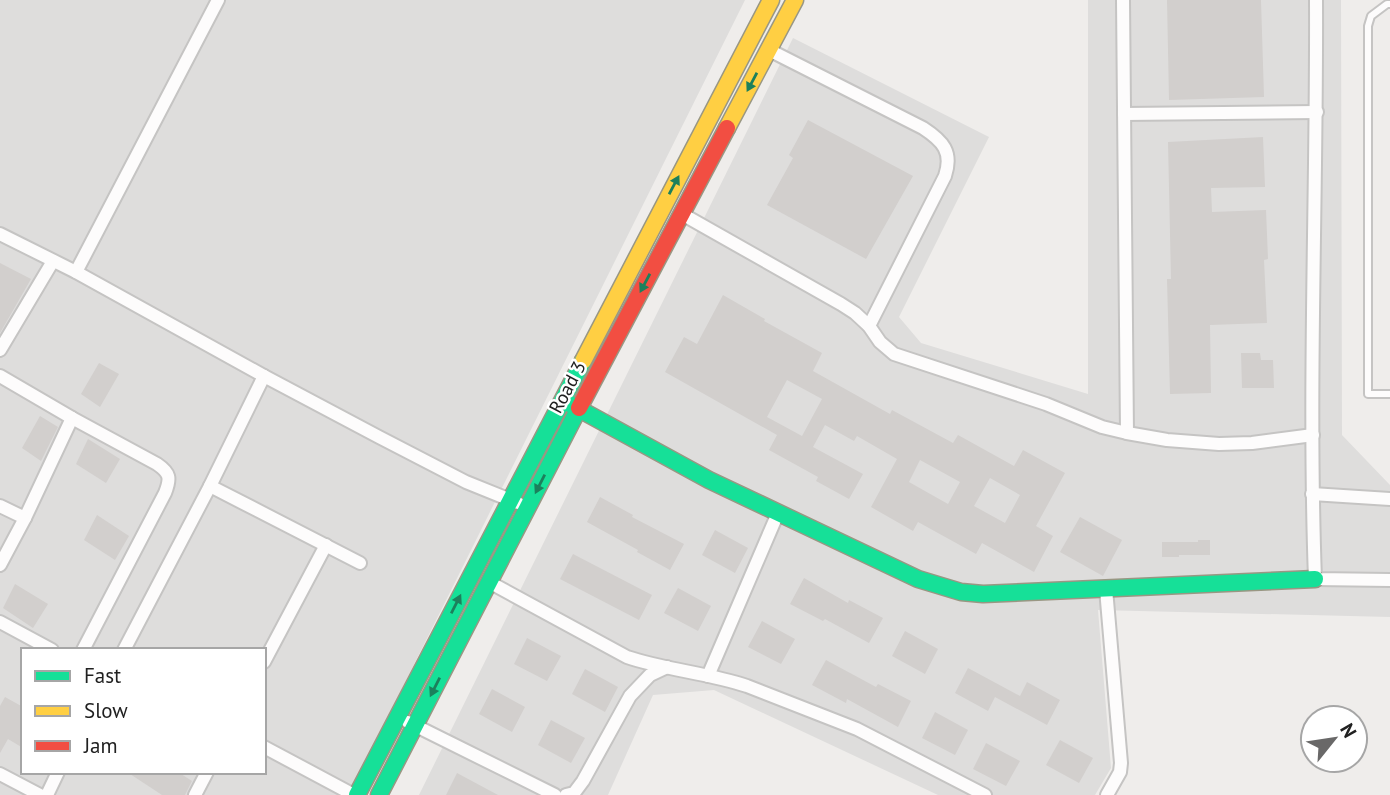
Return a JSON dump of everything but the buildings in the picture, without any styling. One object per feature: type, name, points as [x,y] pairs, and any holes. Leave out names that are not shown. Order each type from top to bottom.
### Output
[{"type":"street","points":[[76,272],[218,0]]},
{"type":"street","name":"Road 3","points":[[356,795],[771,0]]},
{"type":"street","name":"Road 3","points":[[379,795],[578,410],[795,0]]},
{"type":"street","points":[[1124,0],[1127,433]]},
{"type":"street","points":[[1315,579],[1312,435],[1316,0]]},
{"type":"street","points":[[769,50],[923,128],[935,136],[946,150],[949,163],[945,176],[869,326]]},
{"type":"street","points":[[1124,114],[1317,112]]},
{"type":"street","points":[[682,214],[855,313],[894,354],[1046,404],[1101,427],[1167,440],[1219,444],[1252,443],[1312,435]]},
{"type":"street","points":[[0,234],[76,272],[264,376],[466,482],[527,508]]},
{"type":"street","points":[[0,350],[53,261]]},
{"type":"street","points":[[0,376],[157,464],[169,477],[169,484],[84,648]]},
{"type":"street","points":[[125,648],[211,485],[264,376]]},
{"type":"street","points":[[562,400],[709,480],[918,579],[961,592],[983,594],[1315,579],[1390,580]]},
{"type":"street","points":[[0,565],[72,418]]},
{"type":"street","points":[[211,485],[360,563]]},
{"type":"street","points":[[1312,494],[1390,499]]},
{"type":"street","points":[[0,506],[24,518]]},
{"type":"street","points":[[708,676],[778,513]]},
{"type":"street","points":[[266,659],[326,545]]},
{"type":"street","points":[[489,582],[627,657],[747,685],[857,729],[985,795]]},
{"type":"street","points":[[1106,589],[1121,762],[1120,772],[1107,795]]},
{"type":"street","points":[[0,622],[48,648]]},
{"type":"street","points":[[566,795],[574,793],[583,781],[630,696],[650,675],[668,667]]},
{"type":"street","points":[[398,717],[555,795]]},
{"type":"street","points":[[266,748],[356,795]]},
{"type":"street","points":[[0,774],[40,795]]},
{"type":"street","points":[[47,795],[57,774]]},
{"type":"street","points":[[195,795],[206,774]]},
{"type":"lane","points":[[1390,4],[1371,16],[1368,26],[1368,394],[1390,394]]},
{"type":"shaded area","points":[[0,0],[745,0],[349,795],[0,795]]},
{"type":"shaded area","points":[[1088,0],[1341,0],[1342,435],[1390,485],[1390,617],[1098,610],[1111,768],[1095,795],[938,795],[714,690],[653,695],[608,795],[419,795],[793,38],[989,137],[899,317],[921,343],[1088,394]]},
{"type":"traffic: fast","points":[[357,795],[583,361]]},
{"type":"traffic: fast","points":[[568,403],[709,480],[918,579],[961,592],[983,594],[1315,579]]},
{"type":"traffic: fast","points":[[379,795],[579,408]]},
{"type":"traffic: slow","points":[[583,361],[771,0]]},
{"type":"traffic: slow","points":[[727,128],[795,0]]},
{"type":"traffic: jam","points":[[579,408],[727,128]]}]
